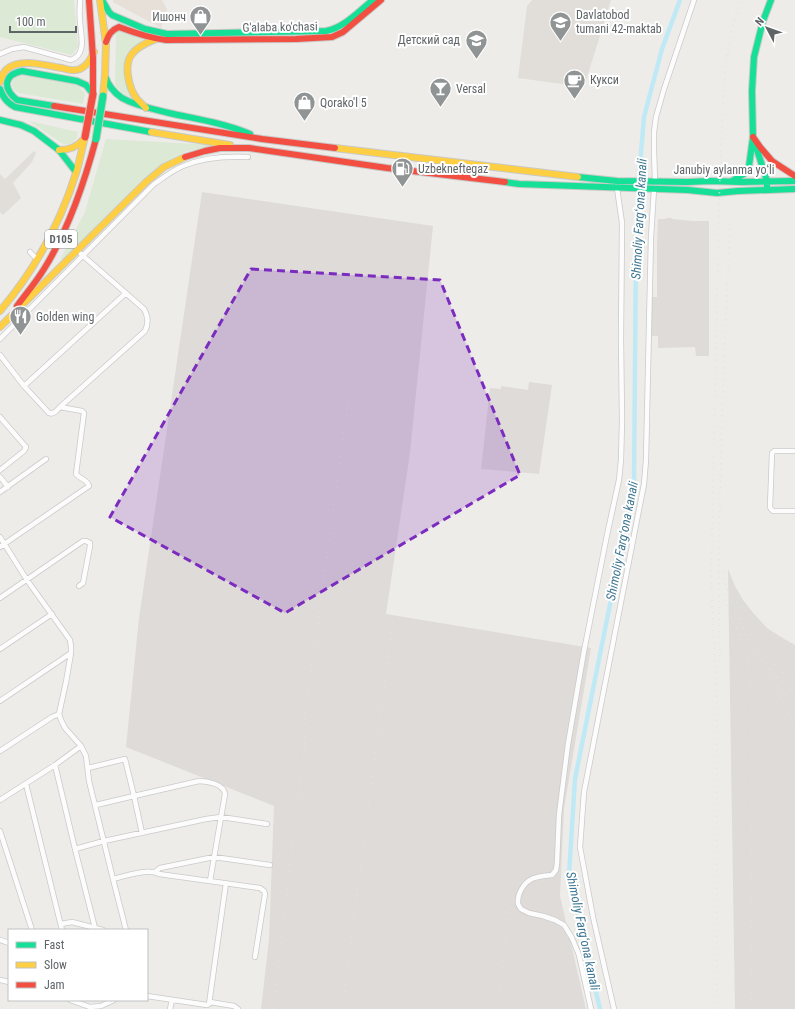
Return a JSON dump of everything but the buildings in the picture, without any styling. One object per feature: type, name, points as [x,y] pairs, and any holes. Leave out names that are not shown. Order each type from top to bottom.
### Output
[{"type":"main road","name":"D105","points":[[0,311],[38,259],[60,215],[76,172],[85,137],[93,94],[94,52],[89,0]]},
{"type":"main road","name":"D105","points":[[0,326],[32,287],[45,267],[69,221],[87,175],[96,139],[104,96],[106,44],[101,0]]},
{"type":"main road","points":[[101,0],[110,12],[121,19],[142,29],[166,37]]},
{"type":"main road","name":"G'alaba ko'chasi","points":[[280,35],[333,30],[340,27],[372,0]]},
{"type":"main road","name":"G'alaba ko'chasi","points":[[166,37],[280,35],[332,37],[338,35],[381,0]]},
{"type":"main road","points":[[732,182],[744,174],[749,166],[753,137],[752,91],[754,57],[760,30],[771,0]]},
{"type":"main road","points":[[121,19],[116,21],[119,27],[156,39]]},
{"type":"main road","points":[[106,44],[110,33],[119,27]]},
{"type":"main road","points":[[147,108],[138,99],[132,88],[129,77],[128,62],[130,56],[139,47],[156,39],[166,37]]},
{"type":"main road","points":[[0,82],[4,72],[15,64],[29,63],[77,70],[88,64],[94,52]]},
{"type":"main road","points":[[93,94],[86,85],[77,81],[22,71],[12,74],[8,79],[7,84],[9,93],[17,100],[262,139],[474,165],[619,186]]},
{"type":"main road","points":[[105,76],[111,88],[121,97],[135,105],[236,128],[262,139]]},
{"type":"main road","points":[[0,89],[5,100],[10,105],[15,107],[155,133],[248,148],[408,171],[519,184],[619,186]]},
{"type":"main road","points":[[3,120],[21,125],[34,131],[59,150],[76,172]]},
{"type":"main road","points":[[59,150],[67,150],[76,147],[85,137]]},
{"type":"main road","points":[[753,137],[772,161],[795,176]]},
{"type":"main road","points":[[753,137],[766,181],[767,190]]},
{"type":"main road","points":[[0,326],[80,253],[146,182],[164,167],[190,155],[205,151],[220,148],[248,148]]},
{"type":"main road","name":"Janubiy aylanma yoʻli","points":[[619,186],[654,181],[795,181]]},
{"type":"main road","name":"Janubiy aylanma yoʻli","points":[[619,186],[717,193],[795,189]]},
{"type":"street","points":[[0,54],[12,49],[24,47],[71,60],[76,58],[80,54],[82,42],[80,0]]},
{"type":"street","points":[[654,181],[654,132],[656,117],[694,0]]},
{"type":"street","points":[[0,116],[3,120]]},
{"type":"street","points":[[0,339],[80,253],[154,184],[183,166],[204,159],[231,156],[248,157]]},
{"type":"street","points":[[591,1009],[579,954],[564,925],[556,920],[529,913],[521,909],[518,902],[523,885],[535,877],[552,875],[556,870],[559,816],[568,744],[584,651],[619,480],[622,421],[622,223],[619,186]]},
{"type":"street","points":[[614,1009],[593,918],[580,847],[584,792],[644,484],[646,460],[653,189]]},
{"type":"street","points":[[30,252],[38,259]]},
{"type":"street","points":[[0,355],[24,386],[49,413],[53,413],[145,331],[148,320],[147,313],[144,309],[80,253]]},
{"type":"street","points":[[24,386],[126,293]]},
{"type":"street","points":[[0,547],[89,486],[88,483],[76,474],[84,413],[82,411],[60,407]]},
{"type":"street","points":[[0,417],[26,448],[0,470]]},
{"type":"street","points":[[795,451],[774,451],[772,453],[770,507],[773,510],[795,511]]},
{"type":"street","points":[[0,492],[46,459]]},
{"type":"street","points":[[0,477],[8,487]]},
{"type":"street","points":[[0,537],[27,580],[70,640],[72,647],[59,714],[65,728],[81,746],[86,756],[89,781],[126,929]]},
{"type":"street","points":[[0,598],[86,541],[90,543],[90,546],[83,583],[80,586]]},
{"type":"street","points":[[0,649],[52,614]]},
{"type":"street","points":[[0,701],[71,653]]},
{"type":"street","points":[[0,751],[59,714]]},
{"type":"street","points":[[0,800],[55,765],[81,746]]},
{"type":"street","points":[[88,768],[126,759],[142,833]]},
{"type":"street","points":[[55,765],[95,928]]},
{"type":"street","points":[[96,805],[198,781],[205,781],[221,787],[225,791],[210,881]]},
{"type":"street","points":[[26,784],[62,929]]},
{"type":"street","points":[[75,848],[221,817],[267,824]]},
{"type":"street","points":[[0,831],[32,929]]},
{"type":"street","points":[[155,872],[160,868],[214,857],[270,865]]},
{"type":"street","points":[[113,879],[155,872],[159,874],[258,887],[262,889],[264,892],[264,898],[255,957]]},
{"type":"street","points":[[210,1002],[226,883]]},
{"type":"street","points":[[61,924],[72,922],[99,929]]},
{"type":"street","points":[[148,996],[207,1005],[210,1002],[234,1006],[238,1009]]},
{"type":"street","points":[[170,1009],[172,1000]]},
{"type":"street","points":[[72,1001],[90,1008],[101,1006],[112,1001]]},
{"type":"highlighted area","points":[[251,269],[440,280],[520,475],[285,613],[110,517]]},
{"type":"shaded area","points":[[113,0],[162,0],[167,9],[161,28],[113,2]]},
{"type":"shaded area","name":"Davlatobod tumani 42-maktab","points":[[532,0],[611,0],[584,87],[518,78],[527,6]]},
{"type":"shaded area","points":[[34,151],[36,153],[32,162],[13,183],[21,198],[3,215],[0,212],[0,174],[5,179]]},
{"type":"shaded area","points":[[202,192],[433,226],[410,453],[386,614],[591,648],[564,809],[560,896],[586,1009],[261,1009],[269,939],[274,806],[126,747],[139,618]]},
{"type":"shaded area","points":[[666,218],[709,221],[709,356],[696,356],[695,347],[658,348],[658,336],[652,336],[652,297],[657,297],[658,219]]},
{"type":"shaded area","points":[[529,382],[552,385],[539,474],[481,469],[490,388],[501,389],[501,386],[528,390]]},
{"type":"shaded area","points":[[728,569],[743,600],[754,614],[767,628],[795,645],[795,1009],[735,1009]]},
{"type":"green space","points":[[0,0],[74,0],[78,47],[72,55],[0,37]]},
{"type":"green space","points":[[122,29],[145,40],[129,51],[125,62],[125,82],[133,99],[115,85],[116,31]]},
{"type":"green space","points":[[22,75],[69,82],[78,86],[85,93],[83,104],[19,93],[14,90],[12,84],[15,78]]},
{"type":"green space","points":[[29,121],[78,132],[74,142],[63,144]]},
{"type":"green space","points":[[106,139],[215,145],[184,152],[162,164],[142,180],[63,260],[61,258],[85,212]]},
{"type":"waterway","name":"Shimoliy Fargʻona kanali","points":[[600,1009],[569,875],[575,779],[634,485],[636,249],[644,117],[662,49],[680,0]]},
{"type":"railway","points":[[717,1009],[717,701],[711,574],[719,206],[725,75],[729,45],[740,0]]},
{"type":"railway","points":[[720,662],[719,553],[722,412],[730,224]]},
{"type":"railway","points":[[304,749],[305,715],[349,396]]},
{"type":"railway","points":[[723,572],[733,605],[749,642],[764,664],[784,683],[795,690]]},
{"type":"railway","points":[[722,594],[737,630]]},
{"type":"railway","points":[[732,598],[761,626],[795,647]]},
{"type":"railway","points":[[342,1009],[393,619]]},
{"type":"railway","points":[[736,628],[745,650],[752,700],[751,999]]},
{"type":"railway","points":[[765,656],[795,682]]},
{"type":"railway","points":[[765,672],[795,705]]},
{"type":"railway","points":[[778,691],[795,730]]},
{"type":"railway","points":[[273,1009],[305,745]]},
{"type":"railway","points":[[496,1009],[512,899]]},
{"type":"traffic: fast","points":[[102,0],[112,15],[145,29],[167,34],[326,31],[345,23],[373,0]]},
{"type":"traffic: fast","points":[[767,190],[767,181],[753,137],[752,91],[754,57],[763,21],[771,0]]},
{"type":"traffic: fast","points":[[54,106],[17,100],[12,96],[7,87],[8,79],[16,73],[22,71],[77,81],[86,85],[93,94]]},
{"type":"traffic: fast","points":[[105,76],[113,91],[122,98],[133,103],[220,124],[250,134]]},
{"type":"traffic: fast","points":[[0,89],[6,100],[15,107],[151,132]]},
{"type":"traffic: fast","points":[[96,139],[103,96]]},
{"type":"traffic: fast","points":[[0,120],[21,125],[34,131],[59,150],[76,172]]},
{"type":"traffic: fast","points":[[732,181],[744,174],[749,166],[753,137]]},
{"type":"traffic: fast","points":[[578,177],[617,181],[795,181]]},
{"type":"traffic: fast","points":[[505,182],[519,184],[688,190],[717,193],[795,189]]},
{"type":"traffic: slow","points":[[100,0],[106,44],[103,96]]},
{"type":"traffic: slow","points":[[146,108],[134,95],[128,77],[128,64],[129,59],[137,49],[156,39]]},
{"type":"traffic: slow","points":[[0,82],[6,70],[13,65],[34,63],[76,70],[85,66],[94,52]]},
{"type":"traffic: slow","points":[[151,132],[230,145]]},
{"type":"traffic: slow","points":[[0,311],[25,279],[55,227],[71,189],[85,137]]},
{"type":"traffic: slow","points":[[59,150],[73,148],[84,139]]},
{"type":"traffic: slow","points":[[335,148],[578,177]]},
{"type":"traffic: slow","points":[[0,327],[146,182],[164,167],[185,157]]},
{"type":"traffic: jam","points":[[89,0],[93,58],[93,93]]},
{"type":"traffic: jam","points":[[106,42],[110,33],[119,27],[142,35],[166,40],[296,39],[332,37],[343,32],[381,0]]},
{"type":"traffic: jam","points":[[85,137],[93,94]]},
{"type":"traffic: jam","points":[[54,106],[262,139],[335,148]]},
{"type":"traffic: jam","points":[[753,137],[772,161],[795,176]]},
{"type":"traffic: jam","points":[[17,306],[41,274],[61,238],[75,206],[96,139]]},
{"type":"traffic: jam","points":[[185,157],[220,148],[249,148],[387,168],[505,182]]},
{"type":"place","name":"Ишонч","points":[[201,36]]},
{"type":"place","name":"Davlatobod tumani 42-maktab","points":[[560,42]]},
{"type":"place","name":"Детский сад","points":[[476,60]]},
{"type":"place","name":"Кукси","points":[[575,100]]},
{"type":"place","name":"Versal","points":[[441,108]]},
{"type":"place","name":"Qorako'l 5","points":[[305,122]]},
{"type":"place","name":"Uzbekneftegaz","points":[[402,188]]},
{"type":"place","name":"Golden wing","points":[[21,336]]}]
